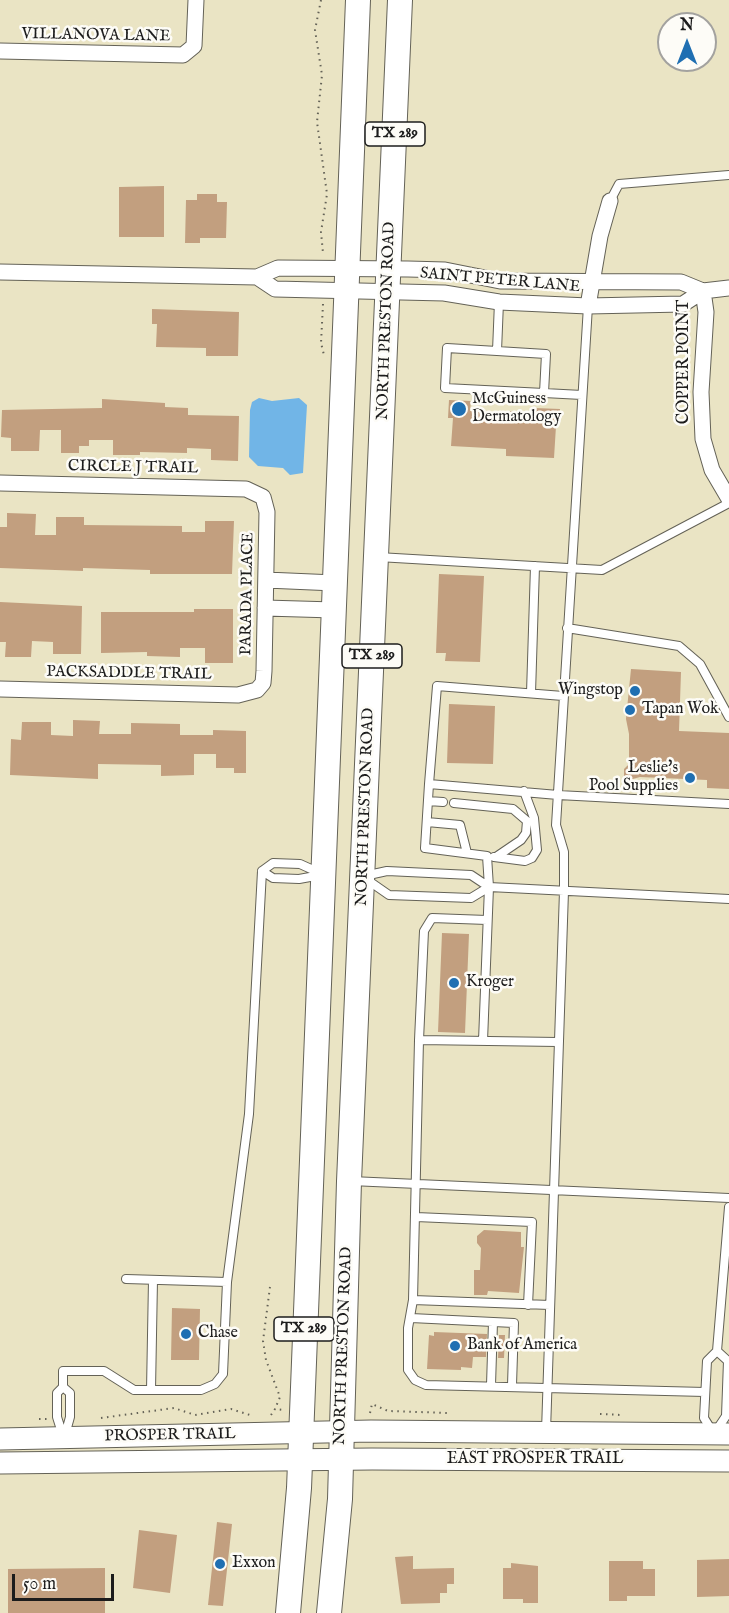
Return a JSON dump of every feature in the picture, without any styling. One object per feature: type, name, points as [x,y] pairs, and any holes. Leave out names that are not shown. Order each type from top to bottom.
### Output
[{"type":"main road","name":"TX 289","points":[[288,1613],[300,1460],[358,0]]},
{"type":"main road","name":"NORTH PRESTON ROAD","points":[[328,1613],[340,1499],[350,1181],[400,0]]},
{"type":"main road","points":[[323,874],[363,876]]},
{"type":"main road","name":"PROSPER TRAIL","points":[[0,1439],[341,1432]]},
{"type":"main road","name":"EAST PROSPER TRAIL","points":[[341,1432],[722,1434]]},
{"type":"main road","points":[[721,1461],[722,1434]]},
{"type":"main road","name":"PROSPER TRAIL","points":[[0,1463],[340,1459]]},
{"type":"main road","name":"EAST PROSPER TRAIL","points":[[340,1459],[721,1461]]},
{"type":"street","name":"VILLANOVA LANE","points":[[0,51],[175,56],[189,51],[195,38],[196,0]]},
{"type":"street","points":[[588,306],[591,282],[610,201]]},
{"type":"street","name":"SAINT PETER LANE","points":[[0,272],[257,278],[278,268],[324,268],[348,279],[389,280],[445,270],[500,281],[681,282],[703,291]]},
{"type":"street","name":"SAINT PETER LANE","points":[[257,278],[275,289],[323,290],[348,279],[389,280],[444,294],[499,302],[588,306],[683,304],[703,291],[729,288]]},
{"type":"street","name":"COPPER POINT","points":[[703,291],[706,312],[701,392],[703,439],[712,470],[729,501]]},
{"type":"street","name":"CIRCLE J TRAIL","points":[[0,483],[246,489],[262,497]]},
{"type":"street","name":"PARADA PLACE","points":[[257,690],[263,683],[264,671],[267,504],[262,497]]},
{"type":"street","points":[[266,580],[335,583]]},
{"type":"street","points":[[265,608],[334,610]]},
{"type":"street","name":"PACKSADDLE TRAIL","points":[[0,689],[238,695],[257,690]]},
{"type":"lane","points":[[610,201],[615,188],[627,183],[729,175]]},
{"type":"lane","points":[[497,351],[499,302]]},
{"type":"lane","points":[[546,1433],[564,891],[564,852],[556,825],[570,568],[588,306]]},
{"type":"lane","points":[[544,393],[546,354],[447,348],[445,388],[544,393],[582,394]]},
{"type":"lane","points":[[377,557],[602,570],[729,501]]},
{"type":"lane","points":[[531,693],[535,566]]},
{"type":"lane","points":[[567,628],[679,646],[700,664],[729,717]]},
{"type":"lane","points":[[524,791],[534,818],[537,850],[532,858],[525,861],[425,848],[437,686],[563,696]]},
{"type":"lane","points":[[429,784],[558,795],[729,804]]},
{"type":"lane","points":[[428,801],[443,802]]},
{"type":"lane","points":[[454,803],[513,809],[527,821],[526,833],[521,840],[491,856]]},
{"type":"lane","points":[[427,822],[460,825],[467,853]]},
{"type":"lane","points":[[483,1041],[491,856]]},
{"type":"lane","points":[[262,871],[273,863],[300,864],[323,874]]},
{"type":"lane","points":[[262,871],[273,878],[299,879],[323,874]]},
{"type":"lane","points":[[64,1438],[57,1417],[57,1393],[63,1387],[63,1371],[104,1371],[134,1390],[201,1390],[215,1384],[220,1379],[225,1366],[227,1281],[249,1114],[262,871]]},
{"type":"lane","points":[[363,876],[387,871],[471,875],[489,887],[729,899]]},
{"type":"lane","points":[[363,876],[387,894],[471,898],[489,887]]},
{"type":"lane","points":[[488,920],[432,918],[426,924],[419,1040],[413,1300],[406,1363],[415,1380],[426,1384],[705,1392]]},
{"type":"lane","points":[[419,1040],[558,1042]]},
{"type":"lane","points":[[350,1181],[729,1198]]},
{"type":"lane","points":[[717,1350],[728,1361],[726,1416],[722,1434],[704,1418],[707,1361],[717,1350],[729,1207]]},
{"type":"lane","points":[[416,1217],[532,1222],[528,1305]]},
{"type":"lane","points":[[126,1280],[227,1281]]},
{"type":"lane","points":[[151,1390],[153,1280]]},
{"type":"lane","points":[[413,1300],[550,1305]]},
{"type":"lane","points":[[411,1318],[514,1323],[512,1385]]},
{"type":"lane","points":[[491,1385],[493,1322]]},
{"type":"lane","points":[[63,1387],[70,1393],[70,1417],[64,1438]]},
{"type":"path","points":[[321,0],[315,30],[322,75],[317,122],[327,194],[321,232],[324,268]]},
{"type":"path","points":[[323,290],[321,343],[325,359]]},
{"type":"path","points":[[270,1287],[263,1341],[266,1360],[280,1397],[275,1409]]},
{"type":"water","points":[[259,398],[272,401],[299,398],[307,405],[303,473],[290,475],[283,468],[258,466],[249,457],[250,410],[252,402]]},
{"type":"building","points":[[164,186],[164,237],[119,237],[119,187]]},
{"type":"building","points":[[197,194],[217,194],[217,202],[227,202],[226,238],[200,238],[200,243],[185,243],[186,200],[197,200]]},
{"type":"building","points":[[152,309],[239,312],[238,356],[206,356],[206,348],[156,347],[157,324],[152,324]]},
{"type":"building","points":[[102,399],[165,403],[165,407],[188,408],[188,415],[239,416],[238,461],[211,460],[211,449],[187,448],[187,453],[140,452],[140,455],[113,455],[113,440],[89,440],[89,446],[79,446],[79,453],[61,453],[61,430],[40,430],[39,451],[11,451],[11,438],[1,437],[2,410],[102,408]]},
{"type":"building","points":[[449,400],[471,401],[470,411],[507,413],[507,411],[533,412],[534,408],[560,409],[559,426],[556,426],[554,458],[506,456],[506,449],[451,446],[453,418],[448,418]]},
{"type":"building","points":[[7,513],[36,514],[35,535],[56,535],[56,517],[84,517],[84,525],[182,526],[182,532],[205,532],[205,521],[234,521],[232,574],[150,574],[150,570],[83,568],[83,571],[0,568],[0,527],[7,527]]},
{"type":"building","points":[[439,574],[484,576],[480,662],[445,661],[446,653],[436,653]]},
{"type":"building","points":[[0,602],[82,606],[81,654],[53,654],[53,642],[32,641],[31,657],[5,657],[6,642],[0,642]]},
{"type":"building","points":[[194,609],[233,609],[233,663],[205,663],[205,648],[180,648],[180,657],[147,656],[147,652],[101,653],[101,612],[194,612]]},
{"type":"building","points":[[631,669],[681,672],[679,731],[729,733],[729,789],[707,788],[707,780],[640,777],[629,780],[624,776],[624,769],[629,764],[629,734],[626,719]]},
{"type":"building","points":[[449,704],[495,706],[493,764],[447,763]]},
{"type":"building","points":[[73,720],[100,721],[99,734],[131,734],[131,723],[180,724],[180,735],[213,735],[213,730],[246,731],[246,773],[234,773],[234,768],[216,768],[216,754],[194,754],[194,775],[161,776],[161,765],[98,764],[98,779],[10,775],[11,739],[21,740],[22,722],[51,722],[51,735],[73,736]]},
{"type":"building","name":"Kroger","points":[[442,933],[469,934],[465,1033],[438,1032]]},
{"type":"building","points":[[484,1230],[521,1232],[521,1247],[524,1247],[519,1293],[488,1291],[487,1295],[474,1295],[474,1270],[480,1270],[481,1248],[477,1243],[477,1236]]},
{"type":"building","name":"Chase","points":[[172,1308],[200,1309],[199,1360],[171,1360]]},
{"type":"building","name":"Bank of America","points":[[434,1332],[487,1334],[486,1357],[473,1357],[472,1368],[427,1369],[429,1335],[434,1336]]},
{"type":"building","points":[[499,1335],[505,1335],[504,1358],[498,1358]]},
{"type":"building","name":"Exxon","points":[[217,1522],[232,1524],[223,1606],[208,1605]]},
{"type":"building","points":[[139,1530],[177,1535],[170,1593],[133,1588]]},
{"type":"building","points":[[413,1556],[413,1569],[454,1568],[454,1584],[447,1584],[447,1593],[440,1593],[440,1603],[401,1604],[395,1557]]},
{"type":"building","points":[[729,1559],[729,1596],[697,1597],[697,1560]]},
{"type":"building","points":[[609,1561],[643,1561],[643,1569],[655,1569],[655,1596],[627,1596],[627,1601],[609,1601]]},
{"type":"building","points":[[511,1563],[538,1566],[538,1603],[523,1603],[523,1599],[503,1599],[503,1568],[511,1568]]},
{"type":"building","points":[[105,1568],[105,1613],[8,1613],[8,1569]]},
{"type":"place","name":"McGuiness Dermatology","points":[[459,409]]},
{"type":"place","name":"Wingstop","points":[[635,691]]},
{"type":"place","name":"Tapan Wok","points":[[630,710]]},
{"type":"place","name":"Leslie's Pool Supplies","points":[[690,778]]},
{"type":"place","name":"Kroger","points":[[454,983]]},
{"type":"place","name":"Chase","points":[[186,1334]]},
{"type":"place","name":"Bank of America","points":[[455,1346]]},
{"type":"place","name":"Exxon","points":[[220,1564]]}]
